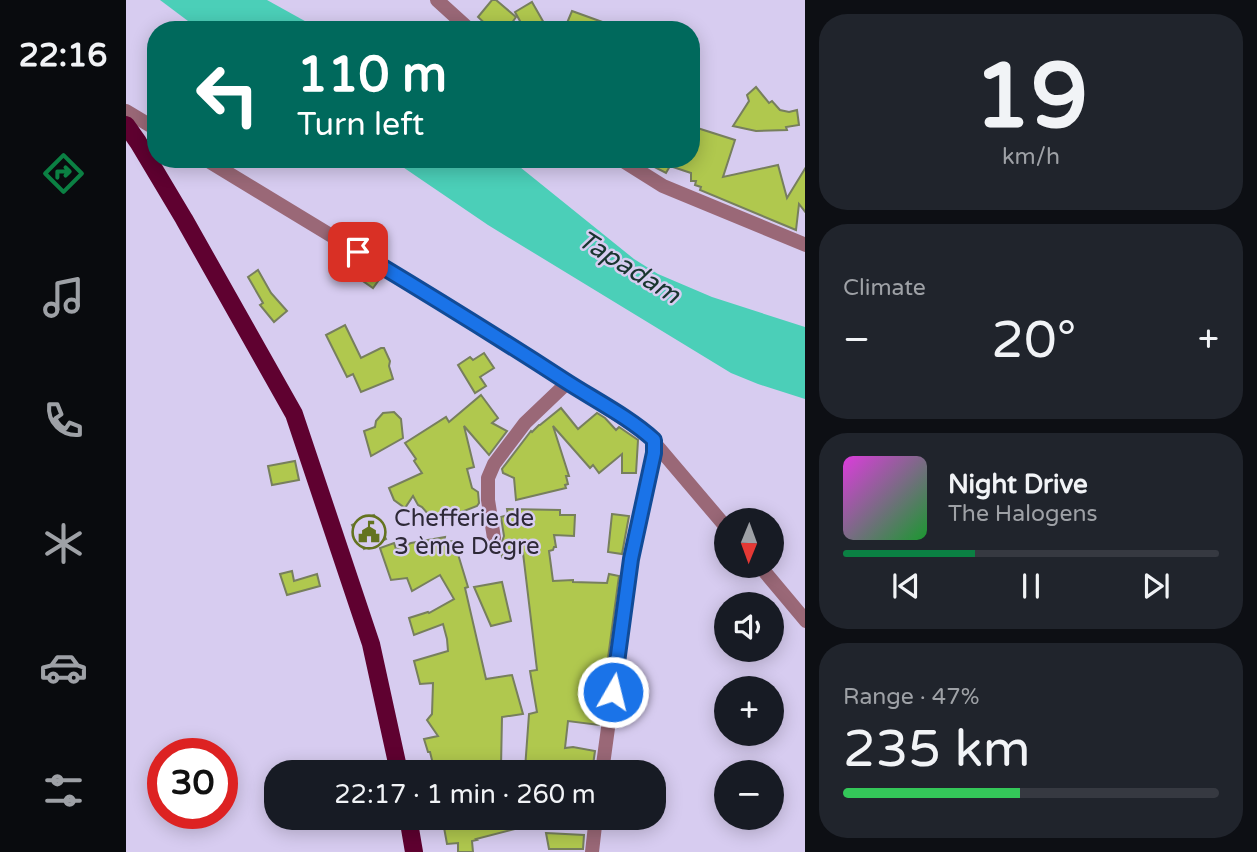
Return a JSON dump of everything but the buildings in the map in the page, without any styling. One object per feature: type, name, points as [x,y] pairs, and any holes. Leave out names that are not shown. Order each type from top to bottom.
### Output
[{"type":"main road","points":[[126,125],[147,159]]},
{"type":"main road","points":[[153,168],[295,414],[371,644],[396,760]]},
{"type":"main road","points":[[410,830],[414,852]]},
{"type":"street","points":[[437,0],[460,21]]},
{"type":"street","points":[[126,111],[147,124]]},
{"type":"street","points":[[220,168],[472,321],[629,422],[654,440],[714,512]]},
{"type":"street","points":[[634,168],[663,186],[805,245]]},
{"type":"street","points":[[494,538],[488,500],[488,478],[494,464],[525,424],[568,382]]},
{"type":"street","points":[[605,760],[631,559],[654,453],[654,440]]},
{"type":"street","points":[[770,578],[805,620]]},
{"type":"street","points":[[592,852],[595,830]]},
{"type":"water","points":[[160,0],[267,0],[305,21],[188,21]]},
{"type":"water","name":"Tapadam","points":[[404,168],[521,168],[634,259],[658,274],[712,297],[805,327],[805,399],[731,373],[488,225]]},
{"type":"place","name":"Chefferie de 3 ème Dégre","points":[[369,532]]},
{"type":"route","points":[[358,252],[472,321],[612,410],[654,440],[654,453],[631,559],[613,692]]}]
